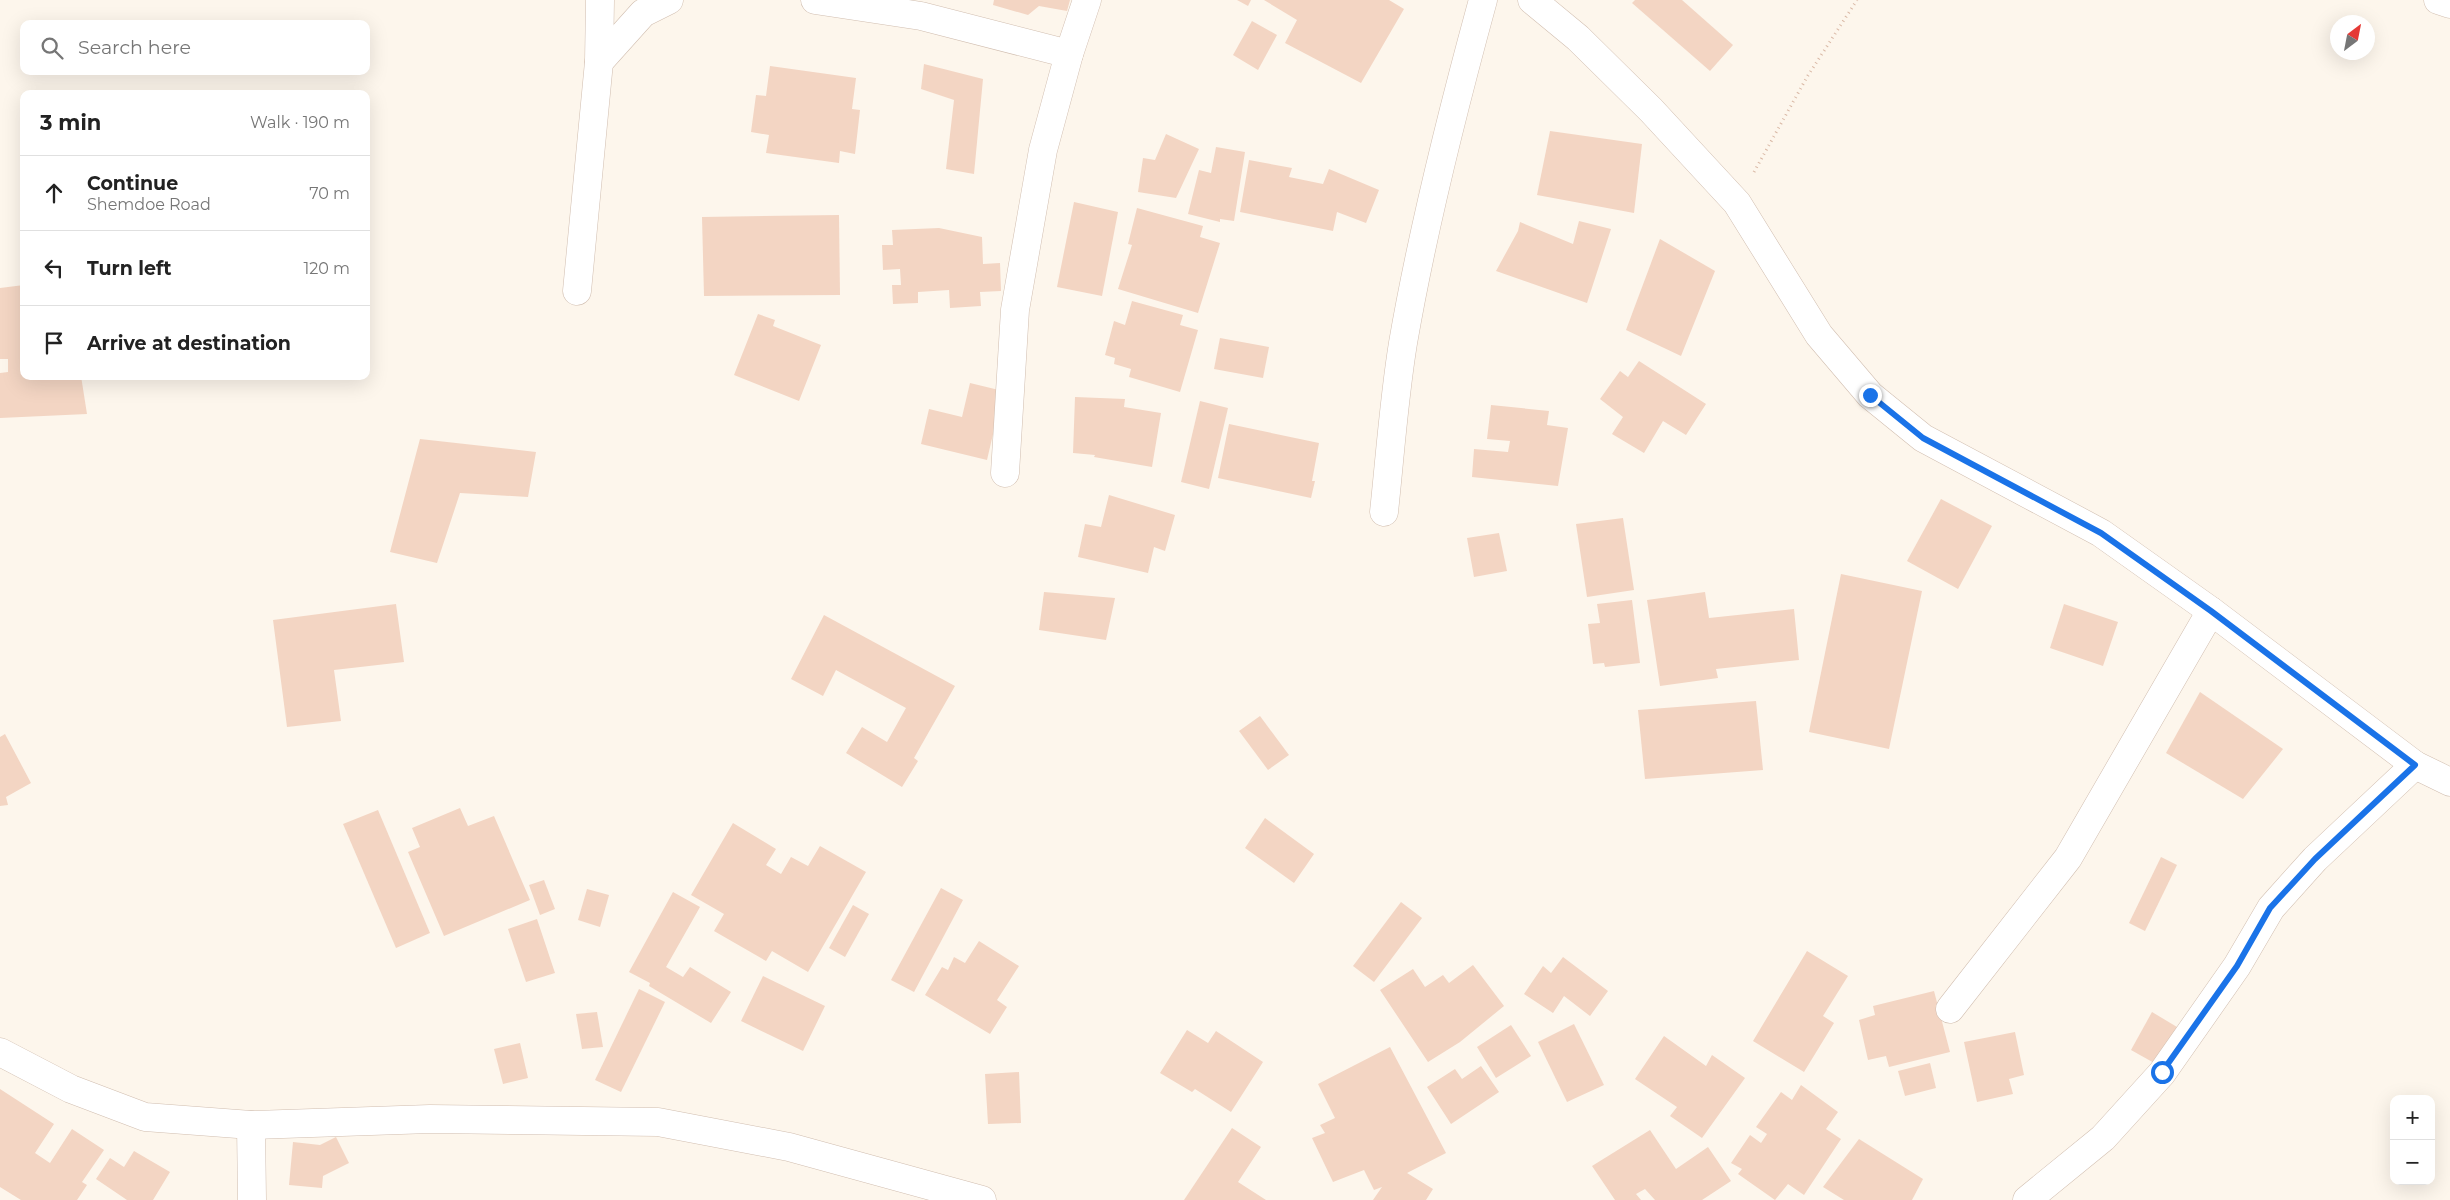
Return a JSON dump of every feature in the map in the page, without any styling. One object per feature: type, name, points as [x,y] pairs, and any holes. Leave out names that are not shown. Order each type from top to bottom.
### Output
[{"type":"street","points":[[577,291],[599,62],[600,0]]},
{"type":"street","points":[[599,62],[643,13],[668,0]]},
{"type":"street","points":[[815,0],[921,16],[1069,54]]},
{"type":"street","points":[[1006,472],[1015,310],[1043,150],[1069,54],[1087,0]]},
{"type":"street","points":[[1384,512],[1405,334],[1428,218],[1459,86],[1483,0]]},
{"type":"street","points":[[1532,0],[1598,58],[1650,110],[1737,203],[1819,335],[1870,395],[1923,438],[2101,533],[2211,611],[2415,765],[2450,782]]},
{"type":"street","points":[[2438,0],[2450,4]]},
{"type":"street","points":[[1950,1009],[2068,858],[2211,611]]},
{"type":"street","points":[[2027,1200],[2103,1138],[2162,1072],[2237,966],[2270,908],[2315,859],[2415,765]]},
{"type":"street","points":[[0,1052],[71,1089],[145,1117],[251,1125],[430,1120],[658,1122],[789,1147],[982,1200]]},
{"type":"street","points":[[251,1125],[252,1200]]},
{"type":"path","points":[[1737,203],[1807,77],[1857,0]]},
{"type":"building","points":[[994,0],[1070,0],[1067,11],[1039,6],[1028,15],[993,5]]},
{"type":"building","points":[[1237,0],[1251,0],[1248,6]]},
{"type":"building","points":[[1264,0],[1389,0],[1404,9],[1361,83],[1285,43],[1297,20]]},
{"type":"building","points":[[1635,0],[1682,0],[1733,45],[1710,71],[1632,3]]},
{"type":"building","points":[[1252,21],[1277,35],[1258,70],[1233,55]]},
{"type":"building","points":[[924,64],[983,79],[974,174],[946,169],[954,100],[921,89]]},
{"type":"building","points":[[770,66],[856,78],[852,109],[860,110],[855,154],[840,151],[839,163],[766,153],[769,135],[751,132],[756,95],[766,96]]},
{"type":"building","points":[[1550,131],[1642,144],[1634,213],[1537,195]]},
{"type":"building","points":[[1166,134],[1199,149],[1176,198],[1138,192],[1143,158],[1155,160]]},
{"type":"building","points":[[1216,147],[1245,152],[1234,221],[1220,219],[1220,222],[1188,214],[1199,170],[1211,173]]},
{"type":"building","points":[[1249,160],[1292,168],[1289,177],[1323,184],[1329,169],[1379,190],[1366,223],[1337,212],[1333,231],[1240,212]]},
{"type":"building","points":[[1074,202],[1118,212],[1102,296],[1057,287]]},
{"type":"building","points":[[1137,208],[1203,226],[1200,237],[1220,243],[1198,313],[1118,289],[1132,245],[1128,244]]},
{"type":"building","points":[[839,215],[840,295],[704,296],[702,217]]},
{"type":"building","points":[[1579,221],[1611,229],[1587,303],[1496,271],[1518,231],[1520,222],[1573,244]]},
{"type":"building","points":[[939,228],[982,237],[983,264],[1000,263],[1001,291],[980,292],[981,306],[950,308],[949,290],[918,292],[918,303],[893,304],[892,285],[901,285],[900,269],[883,270],[882,245],[893,245],[892,230]]},
{"type":"building","points":[[1660,239],[1715,271],[1681,356],[1626,330]]},
{"type":"building","points":[[20,286],[20,380],[82,380],[87,414],[0,418],[0,373],[8,372],[8,359],[0,359],[0,288]]},
{"type":"building","points":[[1132,301],[1183,315],[1180,325],[1198,330],[1180,392],[1129,377],[1131,369],[1114,364],[1115,358],[1105,355],[1114,321],[1125,325]]},
{"type":"building","points":[[758,314],[775,320],[773,326],[821,345],[799,401],[734,375]]},
{"type":"building","points":[[1220,338],[1269,347],[1263,378],[1214,369]]},
{"type":"building","points":[[1639,361],[1706,404],[1686,435],[1663,421],[1644,453],[1612,434],[1623,417],[1600,399],[1620,371],[1628,377]]},
{"type":"building","points":[[970,383],[1003,391],[987,460],[921,444],[929,409],[962,417]]},
{"type":"building","points":[[1075,397],[1125,399],[1124,407],[1161,413],[1152,467],[1094,457],[1095,455],[1073,453]]},
{"type":"building","points":[[1200,401],[1228,408],[1209,489],[1181,482]]},
{"type":"building","points":[[1491,405],[1549,411],[1547,425],[1568,428],[1558,486],[1472,477],[1474,449],[1508,452],[1510,441],[1487,439]]},
{"type":"building","points":[[1229,424],[1319,443],[1312,481],[1315,481],[1311,498],[1218,478]]},
{"type":"building","points":[[420,439],[536,452],[528,497],[460,493],[437,563],[390,552]]},
{"type":"building","points":[[1109,495],[1175,515],[1165,551],[1154,547],[1148,573],[1078,557],[1085,524],[1101,527]]},
{"type":"building","points":[[1941,499],[1992,526],[1958,589],[1907,561]]},
{"type":"building","points":[[1623,518],[1634,590],[1587,597],[1576,524]]},
{"type":"building","points":[[1499,533],[1507,571],[1474,577],[1467,538]]},
{"type":"building","points":[[1841,574],[1922,591],[1889,749],[1809,732]]},
{"type":"building","points":[[1044,592],[1115,598],[1106,640],[1039,630]]},
{"type":"building","points":[[1705,592],[1709,618],[1794,609],[1799,660],[1716,669],[1718,678],[1660,686],[1647,600]]},
{"type":"building","points":[[1632,600],[1640,663],[1605,667],[1604,663],[1593,664],[1588,624],[1600,623],[1597,604]]},
{"type":"building","points":[[396,604],[404,662],[334,670],[341,721],[287,727],[273,620]]},
{"type":"building","points":[[2064,604],[2118,622],[2103,666],[2050,648]]},
{"type":"building","points":[[824,615],[955,686],[914,758],[918,761],[902,787],[846,753],[862,727],[887,742],[906,708],[836,670],[823,696],[791,679]]},
{"type":"building","points":[[2200,692],[2283,749],[2243,799],[2166,753]]},
{"type":"building","points":[[1756,701],[1763,770],[1645,779],[1638,710]]},
{"type":"building","points":[[1260,716],[1289,755],[1268,770],[1239,731]]},
{"type":"building","points":[[5,734],[31,783],[6,797],[8,805],[0,806],[0,737]]},
{"type":"building","points":[[460,808],[468,826],[494,816],[530,900],[444,936],[408,852],[420,847],[412,828]]},
{"type":"building","points":[[378,810],[430,933],[396,948],[343,824]]},
{"type":"building","points":[[1265,818],[1314,854],[1294,883],[1245,848]]},
{"type":"building","points":[[733,823],[776,849],[766,865],[781,874],[791,857],[808,866],[820,846],[866,872],[808,972],[772,951],[766,961],[714,931],[724,914],[691,895]]},
{"type":"building","points":[[2161,857],[2177,865],[2145,931],[2129,923]]},
{"type":"building","points":[[544,880],[555,909],[540,915],[529,885]]},
{"type":"building","points":[[941,888],[963,900],[914,992],[891,980]]},
{"type":"building","points":[[587,889],[609,895],[600,927],[578,920]]},
{"type":"building","points":[[673,892],[700,907],[666,967],[683,977],[690,967],[731,992],[711,1023],[649,986],[650,983],[629,972]]},
{"type":"building","points":[[1401,902],[1422,918],[1374,982],[1353,966]]},
{"type":"building","points":[[853,905],[869,914],[845,957],[829,948]]},
{"type":"building","points":[[537,919],[555,973],[526,982],[508,929]]},
{"type":"building","points":[[979,941],[1019,966],[997,1000],[1007,1007],[990,1034],[925,995],[942,967],[948,970],[954,957],[965,963]]},
{"type":"building","points":[[1807,951],[1848,976],[1823,1016],[1834,1023],[1804,1072],[1753,1041]]},
{"type":"building","points":[[1563,957],[1608,991],[1590,1016],[1564,996],[1553,1013],[1524,994],[1543,966],[1551,973]]},
{"type":"building","points":[[1473,965],[1504,1006],[1460,1042],[1428,1062],[1380,990],[1413,969],[1425,987],[1443,975],[1449,983]]},
{"type":"building","points":[[763,976],[825,1006],[803,1051],[741,1021]]},
{"type":"building","points":[[639,989],[665,1002],[621,1092],[595,1080]]},
{"type":"building","points":[[1934,991],[1950,1052],[1889,1067],[1886,1056],[1868,1060],[1859,1020],[1875,1015],[1873,1006]]},
{"type":"building","points":[[597,1012],[603,1047],[582,1049],[576,1014]]},
{"type":"building","points":[[2152,1012],[2177,1027],[2156,1064],[2131,1050]]},
{"type":"building","points":[[1574,1024],[1604,1085],[1567,1102],[1538,1042]]},
{"type":"building","points":[[1511,1025],[1531,1056],[1496,1078],[1477,1047]]},
{"type":"building","points":[[1187,1030],[1208,1043],[1216,1031],[1263,1062],[1231,1112],[1195,1089],[1192,1092],[1160,1073]]},
{"type":"building","points":[[2015,1032],[2024,1075],[2009,1079],[2013,1094],[1977,1102],[1964,1042]]},
{"type":"building","points":[[1664,1036],[1706,1066],[1712,1055],[1745,1078],[1702,1138],[1670,1116],[1677,1107],[1635,1079]]},
{"type":"building","points":[[520,1043],[528,1078],[503,1084],[494,1049]]},
{"type":"building","points":[[1390,1047],[1446,1153],[1407,1173],[1433,1189],[1426,1200],[1373,1200],[1382,1187],[1374,1190],[1364,1170],[1333,1182],[1312,1138],[1325,1133],[1320,1125],[1335,1118],[1318,1084]]},
{"type":"building","points":[[1930,1063],[1936,1088],[1905,1096],[1898,1071]]},
{"type":"building","points":[[1481,1066],[1499,1092],[1451,1124],[1427,1087],[1455,1069],[1462,1079]]},
{"type":"building","points":[[1019,1072],[1021,1123],[988,1124],[985,1074]]},
{"type":"building","points":[[1801,1085],[1838,1112],[1826,1129],[1841,1139],[1804,1195],[1788,1184],[1775,1200],[1738,1174],[1742,1169],[1731,1163],[1750,1135],[1761,1143],[1767,1134],[1756,1127],[1781,1092],[1792,1100]]},
{"type":"building","points":[[0,1089],[54,1124],[35,1153],[50,1163],[72,1129],[104,1150],[82,1182],[87,1185],[77,1200],[21,1200],[0,1187]]},
{"type":"building","points":[[1232,1128],[1261,1147],[1238,1182],[1266,1200],[1184,1200]]},
{"type":"building","points":[[1650,1130],[1676,1169],[1708,1147],[1731,1181],[1702,1200],[1655,1200],[1645,1189],[1636,1194],[1641,1200],[1615,1200],[1592,1166]]},
{"type":"building","points":[[336,1137],[349,1163],[323,1176],[322,1188],[289,1185],[293,1142],[320,1145]]},
{"type":"building","points":[[1859,1139],[1923,1179],[1912,1200],[1844,1200],[1823,1187]]},
{"type":"building","points":[[134,1151],[170,1172],[153,1200],[127,1200],[96,1179],[110,1158],[124,1167]]},
{"type":"route","points":[[1870,395],[1923,438],[2101,533],[2211,611],[2415,765],[2315,859],[2270,908],[2237,966],[2162,1072]]}]
